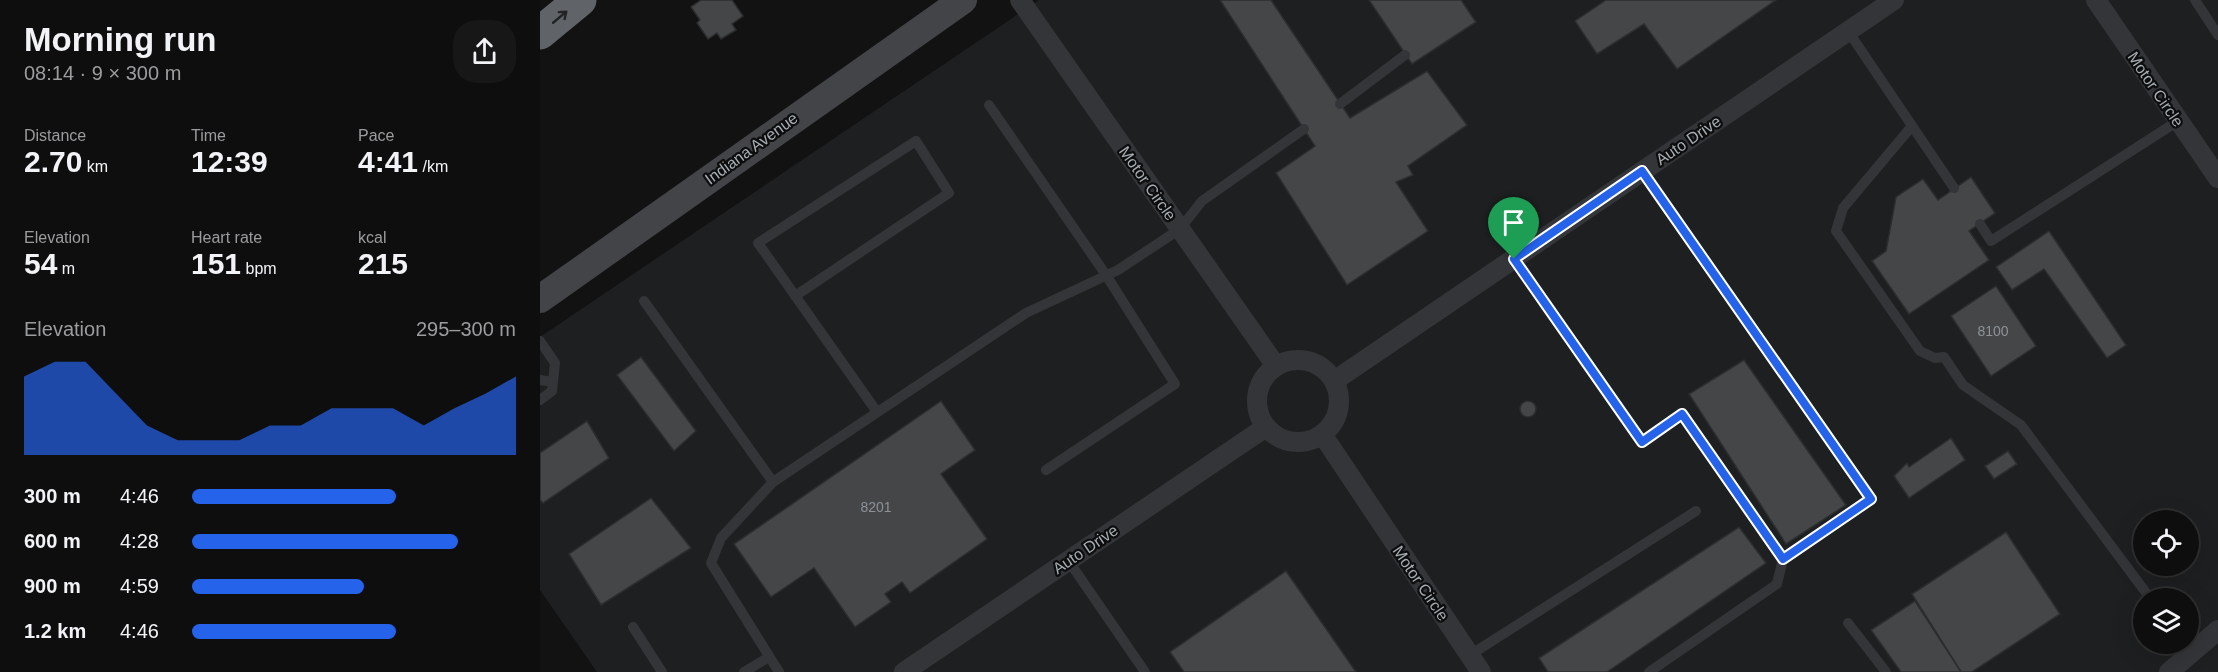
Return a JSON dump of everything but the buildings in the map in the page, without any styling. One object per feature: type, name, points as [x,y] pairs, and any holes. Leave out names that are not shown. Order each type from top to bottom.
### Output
[{"type":"highway","points":[[540,33],[580,0]]},
{"type":"main road","name":"Indiana Avenue","points":[[540,299],[963,0]]},
{"type":"street","name":"Motor Circle","points":[[1020,0],[1276,366]]},
{"type":"street","name":"Auto Drive","points":[[1334,381],[1894,0]]},
{"type":"street","name":"Motor Circle","points":[[2096,0],[2218,178]]},
{"type":"street","points":[[1301,360],[1314,364],[1334,381],[1338,392],[1337,415],[1322,434],[1311,440],[1293,441],[1275,435],[1266,427],[1259,415],[1259,387],[1266,375],[1276,366],[1288,361],[1301,360]]},
{"type":"street","name":"Auto Drive","points":[[904,672],[1266,427]]},
{"type":"street","name":"Motor Circle","points":[[1322,434],[1481,672]]},
{"type":"street","points":[[2199,642],[2218,630]]},
{"type":"street","points":[[2169,672],[2185,654]]},
{"type":"lane","points":[[2195,0],[2218,35]]},
{"type":"lane","points":[[1848,31],[1954,188]]},
{"type":"lane","points":[[1340,104],[1406,55]]},
{"type":"lane","points":[[989,105],[1106,275],[1175,384],[1046,470]]},
{"type":"lane","points":[[1980,224],[1991,241],[2178,121]]},
{"type":"lane","points":[[1912,126],[1843,208],[1836,231],[1920,351],[1935,358],[1944,357],[1963,385],[2022,425],[2143,588]]},
{"type":"lane","points":[[779,672],[711,563],[721,538],[773,482],[1026,313],[1106,275],[1180,229],[1202,201],[1304,129]]},
{"type":"lane","points":[[795,296],[949,192],[916,141],[758,243],[795,296],[878,412]]},
{"type":"lane","points":[[1642,171],[1871,499],[1783,559],[1777,585],[1649,672]]},
{"type":"lane","points":[[1514,259],[1642,442],[1682,414],[1783,559]]},
{"type":"lane","points":[[644,301],[773,482]]},
{"type":"lane","points":[[540,341],[555,363],[552,391],[540,400]]},
{"type":"lane","points":[[540,380],[552,382]]},
{"type":"lane","points":[[1470,655],[1696,511]]},
{"type":"lane","points":[[1068,560],[1145,672]]},
{"type":"lane","points":[[1848,623],[1886,672]]},
{"type":"lane","points":[[633,627],[662,672]]},
{"type":"lane","points":[[744,672],[769,657]]},
{"type":"shaded area","points":[[1039,0],[2218,0],[2218,672],[597,672],[540,590],[540,337]]},
{"type":"route","points":[[1642,171],[1871,499],[1783,559],[1682,414],[1642,442],[1514,259],[1642,171]]}]
